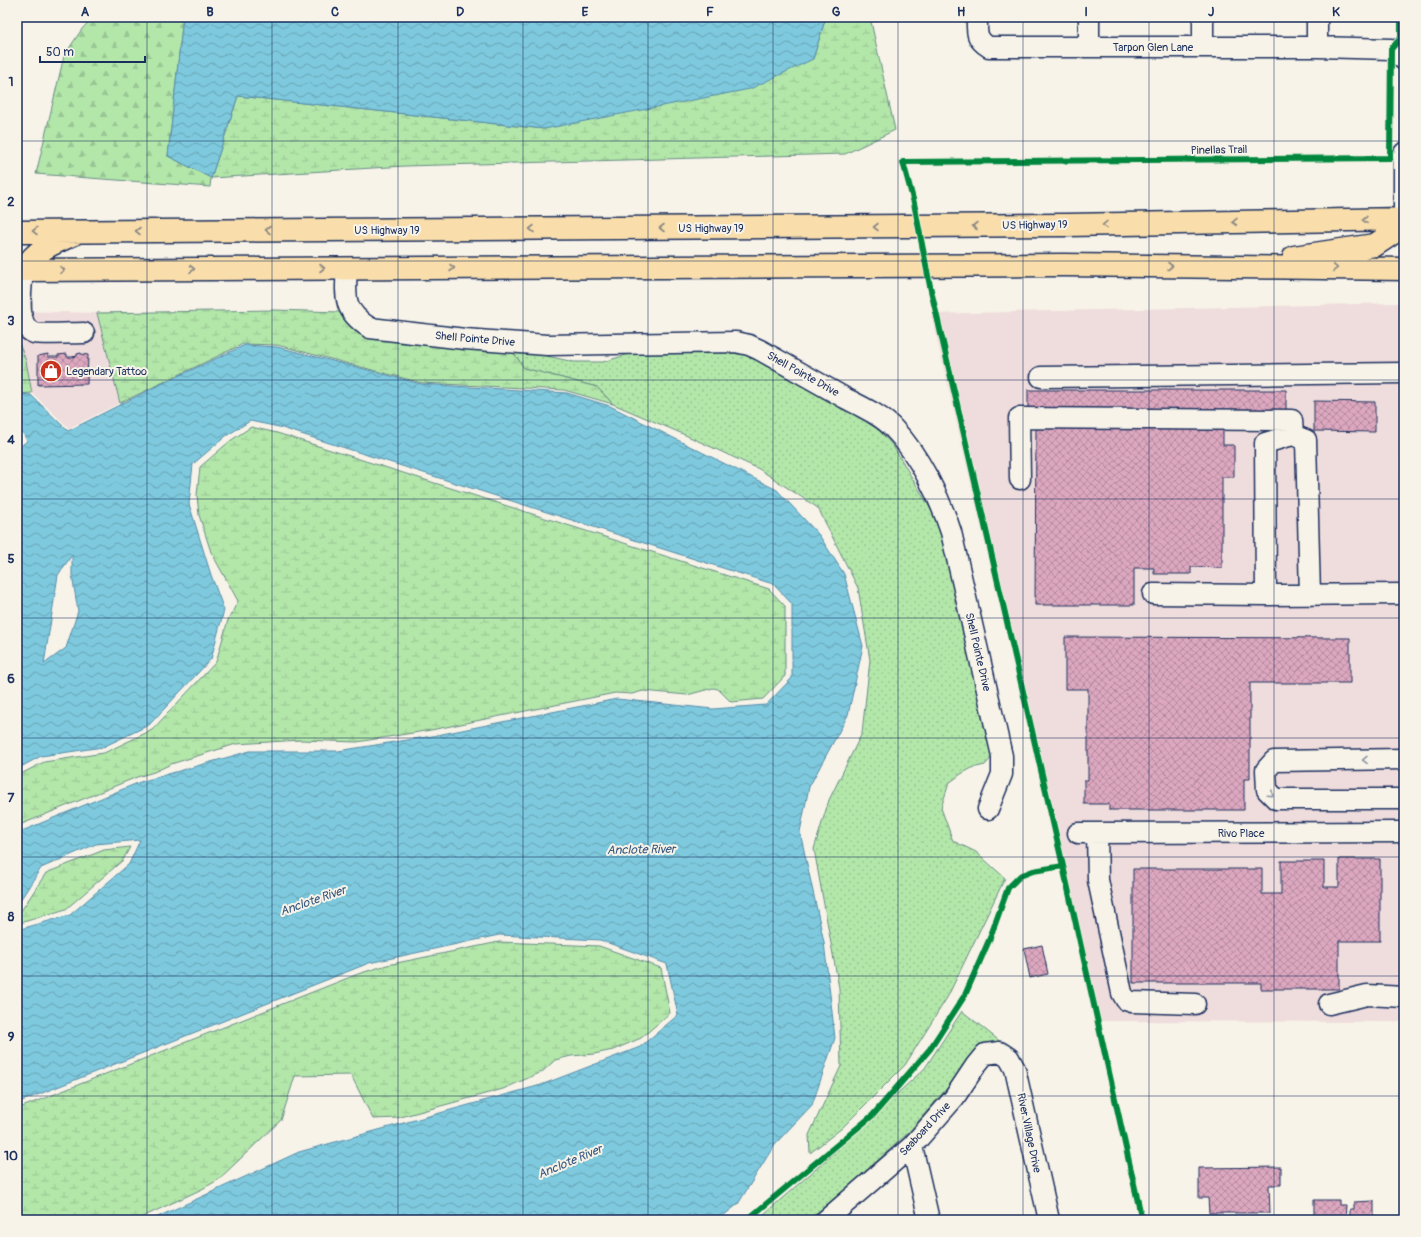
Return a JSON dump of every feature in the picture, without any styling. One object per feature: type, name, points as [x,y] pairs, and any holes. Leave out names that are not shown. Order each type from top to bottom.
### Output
[{"type":"highway","name":"US Highway 19","points":[[17,232],[1060,225],[1404,219]]},
{"type":"highway","points":[[1226,267],[1375,245],[1393,233],[1404,219]]},
{"type":"highway","points":[[20,270],[42,249],[80,231]]},
{"type":"highway","points":[[20,270],[1064,265],[1404,269]]},
{"type":"street","name":"Tarpon Glen Lane","points":[[977,17],[977,33],[979,39],[989,47],[1317,47],[1391,49],[1399,53],[1404,60]]},
{"type":"street","points":[[1089,17],[1089,47]]},
{"type":"street","points":[[1203,17],[1203,47]]},
{"type":"street","points":[[1317,17],[1317,47]]},
{"type":"street","points":[[1404,153],[1404,219]]},
{"type":"street","name":"Shell Pointe Drive","points":[[347,268],[346,291],[352,314],[360,322],[370,328],[465,339],[547,345],[736,342],[750,345],[760,350],[876,414],[894,428],[909,447],[932,485],[944,509],[951,532],[1002,756],[1002,774],[988,809]]},
{"type":"street","points":[[20,270],[20,309],[23,321],[28,329],[36,333],[84,333]]},
{"type":"street","points":[[1041,377],[1404,373]]},
{"type":"street","points":[[1020,478],[1019,418],[1292,420],[1293,435]]},
{"type":"street","points":[[1266,595],[1265,442],[1293,435],[1306,440],[1310,595]]},
{"type":"street","points":[[1153,594],[1404,594]]},
{"type":"street","points":[[1404,759],[1274,761],[1266,770],[1266,790],[1276,799],[1404,799]]},
{"type":"street","name":"Rivo Place","points":[[1195,1004],[1132,1002],[1126,1000],[1122,993],[1087,833],[1404,832]]},
{"type":"street","points":[[1329,1004],[1367,995],[1404,996]]},
{"type":"street","name":"Seaboard Drive","points":[[826,1220],[912,1146],[954,1098],[985,1054],[1000,1052]]},
{"type":"street","name":"River Village Drive","points":[[1000,1052],[1009,1058],[1015,1070],[1049,1220]]},
{"type":"street","points":[[912,1146],[928,1220]]},
{"type":"shaded area","points":[[1398,17],[1404,17],[1404,47],[1397,44]]},
{"type":"shaded area","points":[[1400,303],[1402,807],[1404,825],[1070,826],[1069,840],[1404,840],[1404,1022],[1097,1021],[931,314]]},
{"type":"shaded area","points":[[17,311],[97,313],[120,403],[69,428],[32,393],[26,361],[17,335]]},
{"type":"green space","points":[[93,17],[183,17],[168,156],[211,178],[210,187],[36,174],[64,56],[82,29]]},
{"type":"green space","points":[[826,17],[870,17],[895,130],[845,154],[405,166],[211,178],[238,96],[544,129],[813,59]]},
{"type":"green space","points":[[274,310],[340,312],[357,331],[513,352],[524,368],[597,387],[613,404],[564,390],[422,383],[277,345],[243,344],[120,403],[97,313]]},
{"type":"green space","points":[[17,338],[26,361],[32,393],[17,394]]},
{"type":"green space","points":[[513,352],[538,354],[574,362],[603,362],[636,352],[731,353],[746,355],[781,372],[878,429],[893,446],[939,523],[993,756],[985,765],[972,768],[949,783],[941,808],[953,841],[976,852],[1005,878],[948,996],[905,1065],[842,1128],[810,1153],[809,1135],[841,1066],[839,988],[814,849],[829,800],[862,733],[870,660],[858,588],[818,508],[759,469],[613,404],[597,387],[524,368]]},
{"type":"green space","points":[[251,427],[277,433],[769,589],[785,606],[785,676],[763,699],[731,702],[718,689],[713,688],[687,695],[643,691],[632,694],[615,693],[431,730],[357,742],[301,740],[236,744],[171,764],[17,826],[17,776],[44,762],[104,753],[152,730],[216,662],[228,620],[238,601],[211,552],[199,515],[197,495],[200,467],[230,441]]},
{"type":"green space","points":[[130,847],[123,860],[66,909],[17,924],[17,917],[46,873],[104,850]]},
{"type":"green space","points":[[499,942],[599,946],[661,968],[670,1013],[641,1038],[613,1050],[594,1054],[571,1056],[555,1060],[542,1072],[503,1089],[397,1118],[373,1119],[351,1075],[295,1076],[281,1120],[218,1180],[202,1189],[136,1220],[17,1220],[17,1109],[358,974],[387,965]]},
{"type":"green space","points":[[962,1011],[1007,1047],[956,1078],[908,1133],[809,1220],[757,1220],[816,1169],[925,1068]]},
{"type":"water","points":[[183,17],[826,17],[813,59],[750,89],[544,129],[238,96],[211,178],[168,156]]},
{"type":"water","name":"Anclote River","points":[[245,345],[277,347],[421,384],[567,393],[610,406],[777,490],[819,535],[844,574],[863,646],[848,715],[809,787],[800,832],[824,942],[835,1038],[812,1105],[775,1144],[738,1204],[718,1220],[151,1220],[299,1152],[541,1085],[640,1047],[678,1015],[667,964],[600,940],[499,935],[369,963],[17,1103],[17,930],[70,915],[129,864],[140,840],[96,844],[41,868],[17,905],[17,836],[22,831],[140,782],[250,751],[338,751],[432,736],[617,699],[713,709],[766,705],[792,678],[792,604],[773,584],[279,427],[250,421],[226,436],[193,464],[189,504],[211,575],[224,610],[211,659],[149,725],[103,747],[41,756],[17,769],[17,449],[27,441],[17,426],[17,395],[31,395],[68,431],[161,384]],"holes":[[[72,555],[72,575],[78,611],[66,648],[44,664],[58,575]]]},
{"type":"building","points":[[81,353],[88,355],[87,384],[38,385],[38,356],[48,354],[48,357],[58,357],[58,355],[67,354],[67,357],[72,357]]},
{"type":"building","points":[[1028,390],[1286,390],[1286,412],[1028,412]]},
{"type":"building","points":[[1314,401],[1375,402],[1375,432],[1314,431]]},
{"type":"building","points":[[1036,427],[1223,428],[1223,445],[1234,445],[1234,477],[1222,477],[1222,568],[1191,567],[1191,574],[1154,574],[1154,568],[1134,568],[1134,605],[1035,605]]},
{"type":"building","points":[[1065,637],[1350,638],[1350,683],[1250,683],[1250,779],[1244,779],[1244,810],[1109,810],[1109,804],[1084,804],[1084,780],[1088,780],[1088,689],[1065,689]]},
{"type":"building","points":[[1339,859],[1380,859],[1380,941],[1339,941],[1339,989],[1261,989],[1261,983],[1133,983],[1133,869],[1262,869],[1262,894],[1281,894],[1281,861],[1324,861],[1324,887],[1339,887]]},
{"type":"building","points":[[1042,945],[1048,974],[1030,978],[1024,949]]},
{"type":"building","points":[[1281,1167],[1281,1185],[1269,1185],[1270,1213],[1209,1213],[1208,1198],[1199,1198],[1199,1168]]},
{"type":"building","points":[[1314,1200],[1339,1200],[1339,1205],[1346,1205],[1345,1220],[1314,1220]]},
{"type":"building","points":[[1374,1201],[1374,1220],[1350,1220],[1350,1209],[1354,1209],[1354,1202]]},
{"type":"cycle path","name":"Pinellas Trail","points":[[1142,1220],[1063,866],[930,286],[914,203],[903,162],[1390,158],[1391,49],[1401,38],[1401,17]]},
{"type":"cycle path","points":[[747,1220],[873,1115],[930,1049],[965,995],[990,938],[1008,888],[1020,876],[1033,871],[1063,866]]},
{"type":"place","name":"Legendary Tattoo","points":[[51,371]]}]
